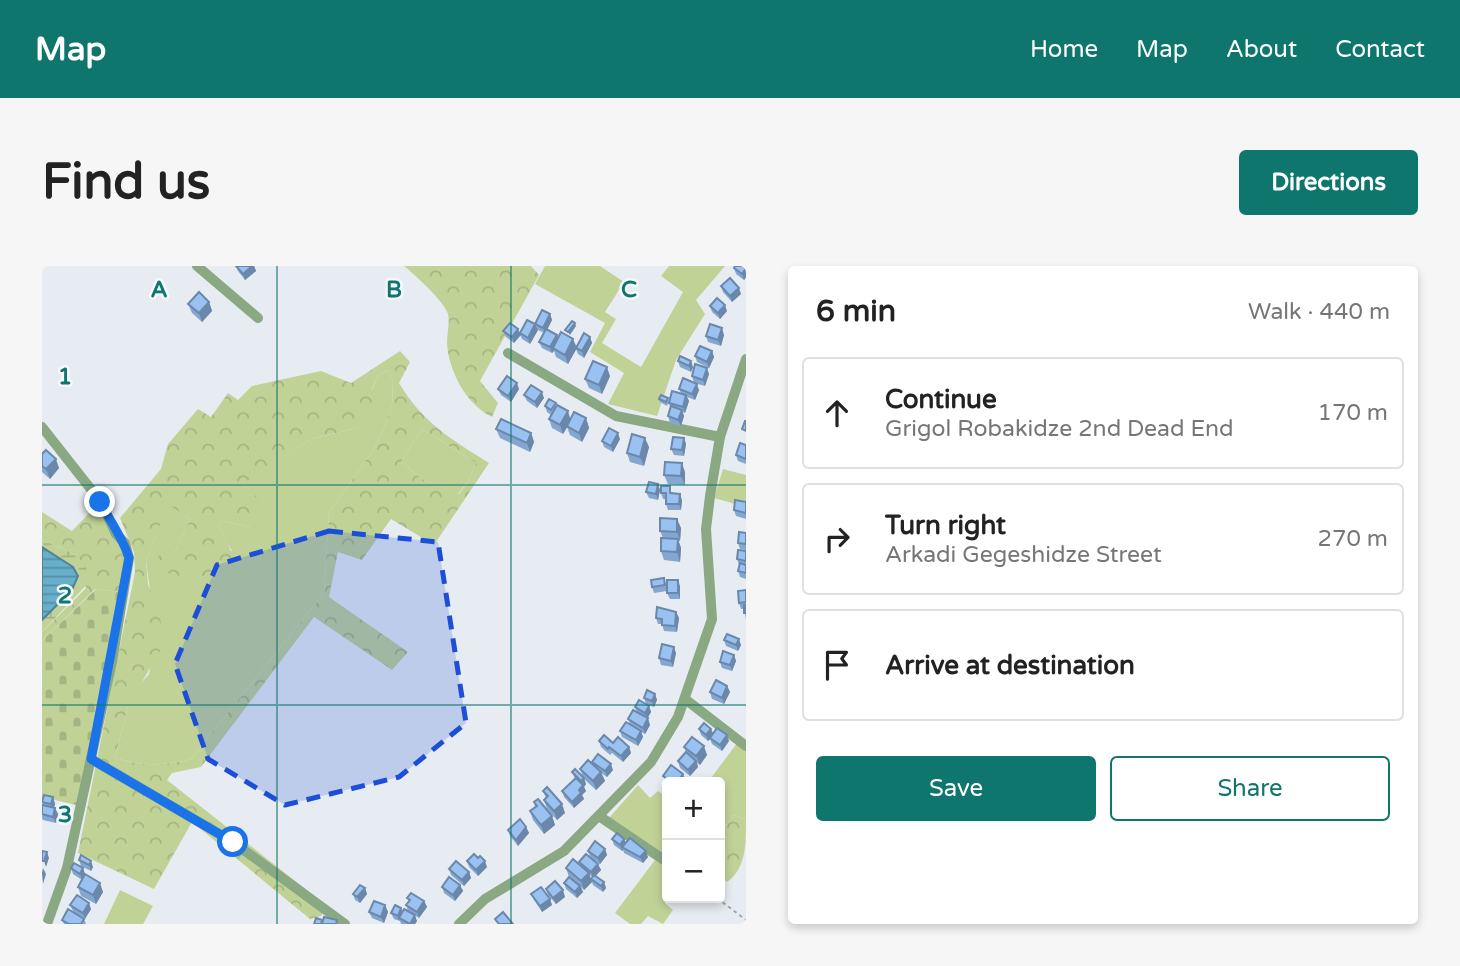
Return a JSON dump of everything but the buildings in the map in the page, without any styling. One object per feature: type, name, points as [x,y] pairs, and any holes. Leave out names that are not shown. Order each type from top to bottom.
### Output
[{"type":"street","points":[[197,266],[258,318]]},
{"type":"street","points":[[509,353],[616,416],[720,437]]},
{"type":"street","points":[[459,924],[485,899],[564,851],[651,762],[678,717],[712,619],[706,529],[720,437],[746,359]]},
{"type":"street","points":[[42,428],[100,502],[116,534],[125,543],[129,558],[91,759],[67,868],[47,924]]},
{"type":"street","points":[[685,699],[746,746]]},
{"type":"street","points":[[91,759],[233,842],[345,924]]},
{"type":"street","points":[[599,816],[662,859]]},
{"type":"path","points":[[724,903],[746,920]]},
{"type":"highlighted area","points":[[329,531],[438,542],[466,723],[399,777],[285,805],[208,759],[175,664],[217,565]]},
{"type":"green space","points":[[404,266],[531,266],[539,275],[480,381],[498,403],[492,417],[467,396],[455,375],[448,353],[449,317],[445,308],[429,288]]},
{"type":"green space","points":[[545,266],[600,266],[624,282],[605,312],[616,319],[602,343],[641,367],[683,292],[661,276],[669,266],[725,266],[696,300],[705,314],[676,360],[657,416],[608,404],[624,373],[590,352],[605,323],[535,284]]},
{"type":"green space","points":[[400,351],[410,362],[399,383],[408,397],[439,429],[489,463],[434,545],[391,519],[362,560],[338,552],[329,597],[408,652],[392,670],[314,617],[201,767],[172,773],[167,780],[327,906],[321,916],[310,919],[192,822],[154,889],[78,853],[135,572],[134,552],[120,518],[161,469],[168,444],[198,409],[211,417],[228,393],[238,400],[252,386],[321,371],[351,383]],"holes":[[[388,370],[393,381],[392,406],[385,426],[373,450],[329,513],[324,593],[191,759],[153,764],[115,758],[128,706],[164,644],[160,618],[148,584],[146,561],[168,504],[190,519],[175,552],[158,556],[163,571],[189,581],[228,576],[232,556],[218,526],[225,521],[250,527],[267,515],[265,504],[243,484],[311,439],[357,428],[372,413],[378,399],[372,389],[378,375]],[[422,429],[476,463],[459,494],[422,479],[401,462]]]},
{"type":"green space","points":[[388,370],[393,381],[392,406],[385,426],[373,450],[329,513],[324,593],[191,759],[153,764],[115,758],[128,706],[136,689],[149,674],[160,618],[151,598],[146,561],[168,503],[190,519],[175,552],[232,551],[218,526],[225,521],[250,527],[265,504],[242,484],[311,439],[357,428],[378,375]]},
{"type":"green space","points":[[422,429],[476,463],[469,480],[458,494],[422,479],[401,462]]},
{"type":"green space","points":[[723,469],[746,475],[746,507],[714,498]]},
{"type":"green space","points":[[97,505],[126,555],[122,592],[95,589],[42,641],[42,632],[86,588],[77,555],[42,540],[42,512],[72,531]]},
{"type":"green space","points":[[42,540],[77,555],[93,578],[42,632],[42,620],[72,590],[73,566],[42,547]]},
{"type":"green space","points":[[96,589],[122,592],[76,805],[42,797],[42,641]]},
{"type":"green space","points":[[738,742],[746,748],[746,819],[734,815],[725,827],[725,777],[712,777]]},
{"type":"green space","points":[[638,785],[650,798],[658,791],[662,794],[662,855],[609,818]]},
{"type":"green space","points":[[734,815],[746,819],[745,847],[741,863],[727,882],[725,880],[725,827]]},
{"type":"green space","points":[[655,860],[662,865],[662,903],[673,910],[663,924],[648,916],[641,924],[630,924],[615,913]]},
{"type":"green space","points":[[120,890],[153,906],[143,924],[104,924]]},
{"type":"water","points":[[42,547],[73,567],[78,576],[72,590],[42,620]]},
{"type":"route","points":[[100,502],[116,534],[125,543],[129,558],[112,662],[91,759],[233,842]]}]
